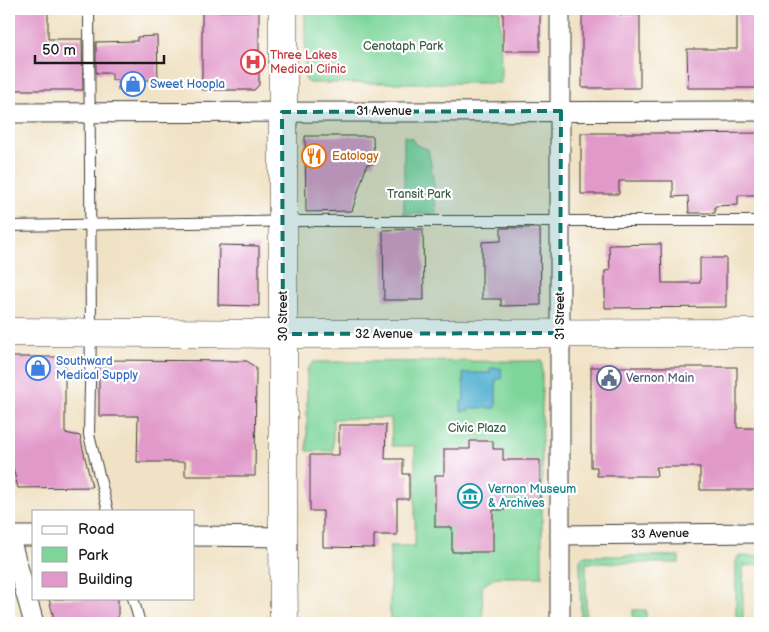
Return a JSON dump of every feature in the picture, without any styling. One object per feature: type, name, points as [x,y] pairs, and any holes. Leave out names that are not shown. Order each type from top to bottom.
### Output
[{"type":"street","name":"30 Street","points":[[282,9],[284,623]]},
{"type":"street","name":"31 Street","points":[[560,9],[560,623]]},
{"type":"street","name":"31 Avenue","points":[[9,113],[760,111]]},
{"type":"street","name":"32 Avenue","points":[[9,332],[283,334],[760,333]]},
{"type":"street","name":"33 Avenue","points":[[560,535],[760,533]]},
{"type":"street","points":[[32,536],[9,535],[34,623]]},
{"type":"street","points":[[195,536],[283,537]]},
{"type":"lane","points":[[89,9],[91,332],[89,435],[108,510]]},
{"type":"lane","points":[[9,226],[282,221],[760,221]]},
{"type":"lane","points":[[134,600],[140,623]]},
{"type":"highlighted area","points":[[561,111],[560,333],[283,334],[282,112]]},
{"type":"green space","name":"Cenotaph Park","points":[[305,10],[500,10],[501,83],[309,83],[305,77]]},
{"type":"green space","name":"Transit Park","points":[[404,136],[411,138],[416,145],[428,149],[434,182],[436,214],[404,214]]},
{"type":"green space","name":"Civic Plaza","points":[[542,361],[542,577],[496,577],[482,586],[483,623],[390,623],[390,546],[415,546],[415,446],[392,446],[391,418],[333,419],[333,451],[307,451],[307,369],[314,362]]},
{"type":"green space","points":[[583,556],[679,556],[679,563],[586,563],[586,623],[581,623],[580,559]]},
{"type":"green space","points":[[738,556],[760,556],[760,565],[743,566],[743,623],[736,623],[736,562]]},
{"type":"green space","points":[[633,610],[646,610],[646,623],[633,623]]},
{"type":"water","points":[[490,368],[501,368],[502,379],[496,379],[496,408],[470,408],[469,411],[461,411],[461,401],[464,401],[463,373],[490,373]]},
{"type":"building","points":[[9,9],[48,9],[48,39],[82,39],[83,90],[9,90]]},
{"type":"building","points":[[202,11],[259,11],[259,85],[254,90],[202,90]]},
{"type":"building","points":[[503,11],[540,11],[540,51],[503,51]]},
{"type":"building","points":[[737,11],[760,11],[760,88],[688,88],[687,49],[737,49]]},
{"type":"building","points":[[582,12],[620,12],[620,15],[640,15],[640,88],[582,88]]},
{"type":"building","points":[[157,36],[158,80],[138,80],[138,90],[118,90],[118,80],[112,80],[112,73],[96,73],[96,42],[137,41],[137,37]]},
{"type":"building","points":[[581,133],[760,133],[760,195],[738,195],[738,205],[715,206],[715,213],[689,213],[688,196],[673,197],[673,181],[619,181],[619,194],[581,194]]},
{"type":"building","points":[[305,136],[373,136],[374,164],[367,164],[352,211],[306,212]]},
{"type":"building","points":[[501,228],[540,228],[541,305],[501,306],[501,299],[482,299],[482,242],[501,241]]},
{"type":"building","points":[[423,229],[424,300],[384,300],[383,230]]},
{"type":"building","points":[[661,244],[662,283],[700,283],[700,258],[726,258],[726,307],[605,308],[605,271],[610,270],[609,245]]},
{"type":"building","points":[[219,245],[259,246],[259,306],[218,305]]},
{"type":"building","points":[[9,357],[65,357],[65,433],[80,436],[92,487],[18,488],[9,452]]},
{"type":"building","points":[[99,360],[247,361],[256,368],[255,476],[185,476],[185,462],[137,462],[138,416],[99,416]]},
{"type":"building","points":[[591,367],[737,367],[737,428],[760,428],[760,490],[700,490],[700,467],[656,467],[657,476],[597,476],[597,467],[591,467]]},
{"type":"building","points":[[339,425],[386,425],[385,459],[403,459],[403,474],[409,474],[409,499],[397,499],[397,535],[374,535],[374,548],[323,547],[323,511],[310,511],[310,455],[339,455]]},
{"type":"building","name":"Vernon Museum & Archives","points":[[470,441],[493,441],[493,449],[503,449],[503,460],[540,460],[540,499],[505,499],[505,510],[493,510],[493,552],[452,552],[452,527],[435,527],[435,475],[444,475],[444,449],[470,449]]},
{"type":"building","points":[[49,600],[118,600],[118,623],[55,623]]},
{"type":"place","name":"Three Lakes Medical Clinic","points":[[253,62]]},
{"type":"place","name":"Sweet Hoopla","points":[[133,84]]},
{"type":"place","name":"Eatology","points":[[314,156]]},
{"type":"place","name":"Southward Medical Supply","points":[[38,368]]},
{"type":"place","name":"Vernon Main","points":[[609,378]]},
{"type":"place","name":"Vernon Museum & Archives","points":[[470,496]]}]
